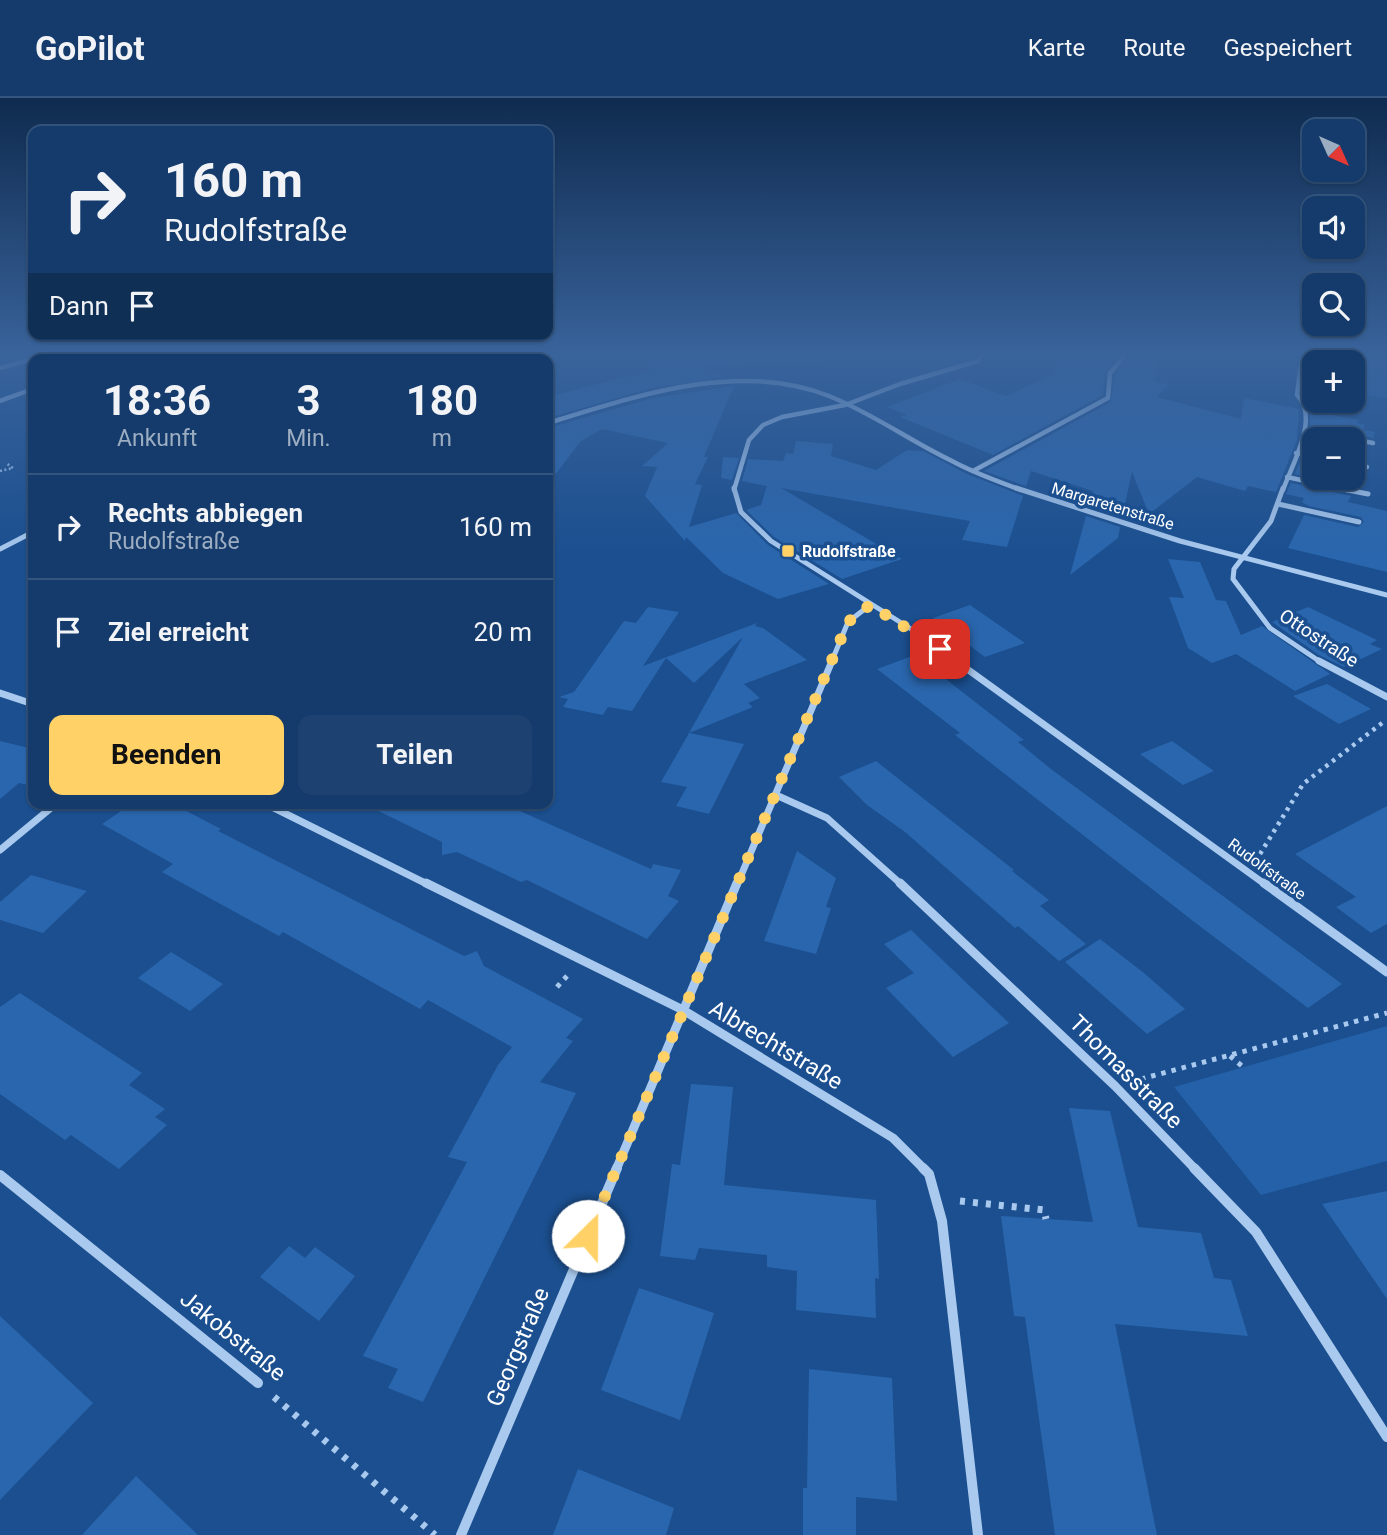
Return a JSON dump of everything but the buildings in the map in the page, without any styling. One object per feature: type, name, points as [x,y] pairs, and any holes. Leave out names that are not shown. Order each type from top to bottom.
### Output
[{"type":"street","name":"Rudolfstraße","points":[[773,421],[764,425],[744,449],[735,479],[734,493],[741,512],[756,529],[870,605],[919,634],[1387,972]]},
{"type":"street","name":"Margaretenstraße","points":[[874,421],[973,471],[1114,520],[1387,595]]},
{"type":"street","points":[[973,471],[1065,421]]},
{"type":"street","points":[[1244,557],[1272,521],[1302,436]]},
{"type":"street","points":[[1365,441],[1373,443]]},
{"type":"street","points":[[1296,453],[1302,454]]},
{"type":"street","points":[[1287,477],[1368,494]]},
{"type":"street","points":[[1278,504],[1359,522]]},
{"type":"street","points":[[0,549],[28,535]]},
{"type":"street","name":"Ottostraße","points":[[1244,557],[1234,569],[1233,579],[1269,628],[1327,666],[1387,697]]},
{"type":"street","name":"Georgstraße","points":[[461,1535],[848,622],[870,605]]},
{"type":"street","points":[[0,693],[28,702]]},
{"type":"street","name":"Thomasstraße","points":[[776,794],[827,818],[935,914],[1115,1086],[1256,1232],[1387,1437]]},
{"type":"street","points":[[0,850],[50,809]]},
{"type":"street","name":"Albrechtstraße","points":[[276,809],[683,1010],[893,1138],[929,1174],[942,1221],[978,1535]]},
{"type":"street","name":"Jakobstraße","points":[[0,1175],[258,1383]]},
{"type":"path","points":[[0,471],[13,468],[6,463]]},
{"type":"path","points":[[1247,871],[1272,839],[1303,784],[1387,720]]},
{"type":"path","points":[[1115,1086],[1387,1013]]},
{"type":"path","points":[[1230,1055],[1242,1066]]},
{"type":"path","points":[[936,1198],[1044,1210],[1046,1219]]},
{"type":"path","name":"Jakobstraße","points":[[258,1383],[435,1535]]},
{"type":"shaded area","points":[[1387,1026],[1387,1161],[1261,1195],[1174,1087]]},
{"type":"place","name":"Rudolfstraße","points":[[788,551]]},
{"type":"route","points":[[588,1236],[776,794],[794,745],[833,664],[848,622],[870,605],[940,649]]}]
